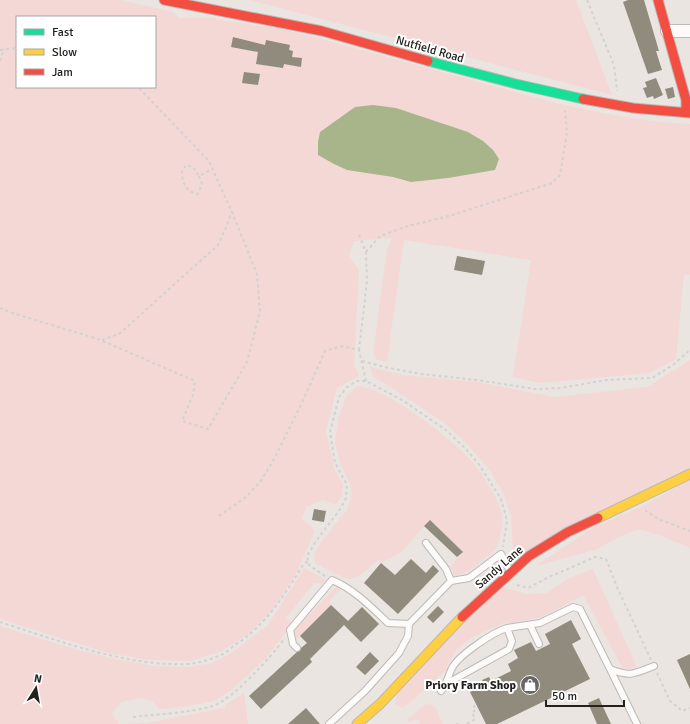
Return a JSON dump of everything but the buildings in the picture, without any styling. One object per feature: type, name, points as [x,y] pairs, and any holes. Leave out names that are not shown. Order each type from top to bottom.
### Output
[{"type":"street","name":"Nutfield Road","points":[[164,0],[301,26],[491,78],[566,96],[618,107],[656,111],[688,112]]},
{"type":"street","points":[[658,0],[688,112]]},
{"type":"street","points":[[667,31],[690,31]]},
{"type":"street","name":"Sandy Lane","points":[[357,724],[380,704],[471,608],[529,556],[568,532],[634,502],[690,474]]},
{"type":"lane","points":[[426,543],[446,569],[451,581]]},
{"type":"lane","points":[[329,724],[365,691],[399,653],[408,636],[410,624],[451,581],[469,578],[501,554],[511,572]]},
{"type":"lane","points":[[297,648],[293,644],[290,630],[332,580],[346,586],[362,598],[388,623],[410,624]]},
{"type":"lane","points":[[441,691],[446,684],[452,667],[466,653],[499,630],[540,623],[573,607],[580,609],[637,724]]},
{"type":"lane","points":[[530,625],[539,644]]},
{"type":"lane","points":[[446,684],[509,649],[512,641],[507,628]]},
{"type":"lane","points":[[610,669],[624,674],[634,674],[654,666]]},
{"type":"path","points":[[586,0],[614,65],[618,107]]},
{"type":"path","points":[[0,50],[16,48]]},
{"type":"path","points":[[0,61],[4,50]]},
{"type":"path","points":[[0,308],[101,340],[195,381],[193,395],[182,421],[208,429],[247,362],[260,311],[257,274],[232,211],[209,161],[139,88]]},
{"type":"path","points":[[366,252],[380,236],[408,226],[449,216],[552,183],[560,175],[567,133],[565,105],[566,96]]},
{"type":"path","points":[[186,165],[194,167],[199,176],[202,184],[198,194],[189,191],[183,182],[182,172],[186,165]]},
{"type":"path","points":[[199,176],[213,169]]},
{"type":"path","points":[[101,340],[119,334],[218,245],[232,211]]},
{"type":"path","points":[[359,235],[366,252],[367,281],[359,350],[366,381]]},
{"type":"path","points":[[219,516],[246,497],[260,482],[302,403],[325,351],[341,346],[359,350]]},
{"type":"path","points":[[362,361],[421,374],[476,380],[535,389],[561,388],[606,380],[652,378],[672,365],[690,350]]},
{"type":"path","points":[[332,580],[309,565],[307,556],[316,541],[341,508],[346,498],[347,485],[335,462],[330,432],[340,397],[347,388],[357,381],[366,381],[392,394],[428,417],[451,435],[478,463],[501,499],[507,521],[501,554]]},
{"type":"path","points":[[634,502],[658,520],[690,531]]},
{"type":"path","points":[[511,572],[515,584],[528,588],[595,557],[606,559],[617,587],[670,701],[682,711],[690,708]]},
{"type":"path","points":[[0,622],[96,651],[162,663],[189,664],[203,661],[224,653],[248,637],[276,608],[303,565],[308,561]]},
{"type":"path","points":[[134,717],[188,710],[213,705],[225,700],[272,656],[290,630]]},
{"type":"path","points":[[467,724],[475,719],[472,712],[476,710],[474,706],[477,705]]},
{"type":"path","points":[[456,724],[461,724]]},
{"type":"shaded area","points":[[0,0],[120,0],[173,12],[179,18],[210,18],[276,28],[307,35],[556,103],[623,116],[690,124],[690,275],[684,274],[676,359],[649,373],[541,383],[513,377],[531,260],[404,240],[387,362],[376,359],[373,353],[387,249],[392,238],[354,241],[349,256],[359,271],[354,364],[359,376],[337,388],[326,431],[335,470],[343,485],[342,496],[335,505],[323,500],[307,506],[302,518],[315,531],[295,576],[271,611],[247,635],[222,651],[191,661],[149,660],[108,653],[0,619]]},
{"type":"shaded area","points":[[249,0],[576,0],[612,95]]},
{"type":"shaded area","points":[[373,105],[396,108],[468,132],[483,141],[493,150],[499,159],[495,170],[448,178],[411,182],[393,177],[347,170],[318,155],[320,132],[355,107]]},
{"type":"shaded area","points":[[690,360],[690,468],[518,555],[513,553],[511,515],[504,495],[490,471],[470,447],[446,424],[383,382],[373,377],[370,367],[403,375],[479,382],[554,397],[647,387]]},
{"type":"shaded area","points":[[358,386],[371,389],[385,395],[433,426],[469,458],[489,486],[501,510],[501,532],[496,549],[469,571],[455,576],[450,567],[463,552],[430,520],[400,553],[381,563],[379,559],[357,577],[350,579],[342,577],[315,562],[314,554],[321,542],[347,510],[351,497],[351,486],[340,463],[335,444],[339,416],[347,395]]},
{"type":"shaded area","points":[[690,479],[690,548],[656,534],[637,530],[617,538],[598,549],[536,566],[594,527],[641,507]]},
{"type":"shaded area","points":[[304,568],[326,580],[322,584],[314,583],[286,618],[293,623],[265,659],[230,691],[214,701],[177,708],[159,709],[152,701],[141,698],[121,702],[112,714],[119,724],[0,724],[0,626],[75,649],[116,659],[155,666],[188,667],[212,663],[228,655],[268,625]]},
{"type":"shaded area","points":[[593,569],[637,667],[628,669],[622,667],[583,595],[542,617],[510,623],[506,622],[488,629],[470,639],[455,652],[447,669],[407,705],[402,708],[395,704],[397,694],[471,615],[503,587],[526,594],[546,593],[567,579]]},
{"type":"shaded area","points":[[337,586],[341,589],[329,601],[331,605],[295,641],[294,631]]},
{"type":"shaded area","points":[[244,693],[248,724],[120,724],[146,723],[225,708],[225,705]]},
{"type":"shaded area","points":[[424,705],[434,705],[443,724],[420,724],[417,719],[409,723],[407,720]]},
{"type":"traffic: fast","points":[[428,61],[516,84],[583,99]]},
{"type":"traffic: slow","points":[[598,518],[690,474]]},
{"type":"traffic: slow","points":[[357,724],[380,704],[462,617]]},
{"type":"traffic: jam","points":[[164,0],[322,31],[428,61]]},
{"type":"traffic: jam","points":[[658,0],[686,100],[686,112]]},
{"type":"traffic: jam","points":[[583,99],[633,108],[690,113]]},
{"type":"traffic: jam","points":[[462,617],[529,556],[568,532],[598,518]]},
{"type":"place","name":"Priory Farm Shop","points":[[530,685]]}]
